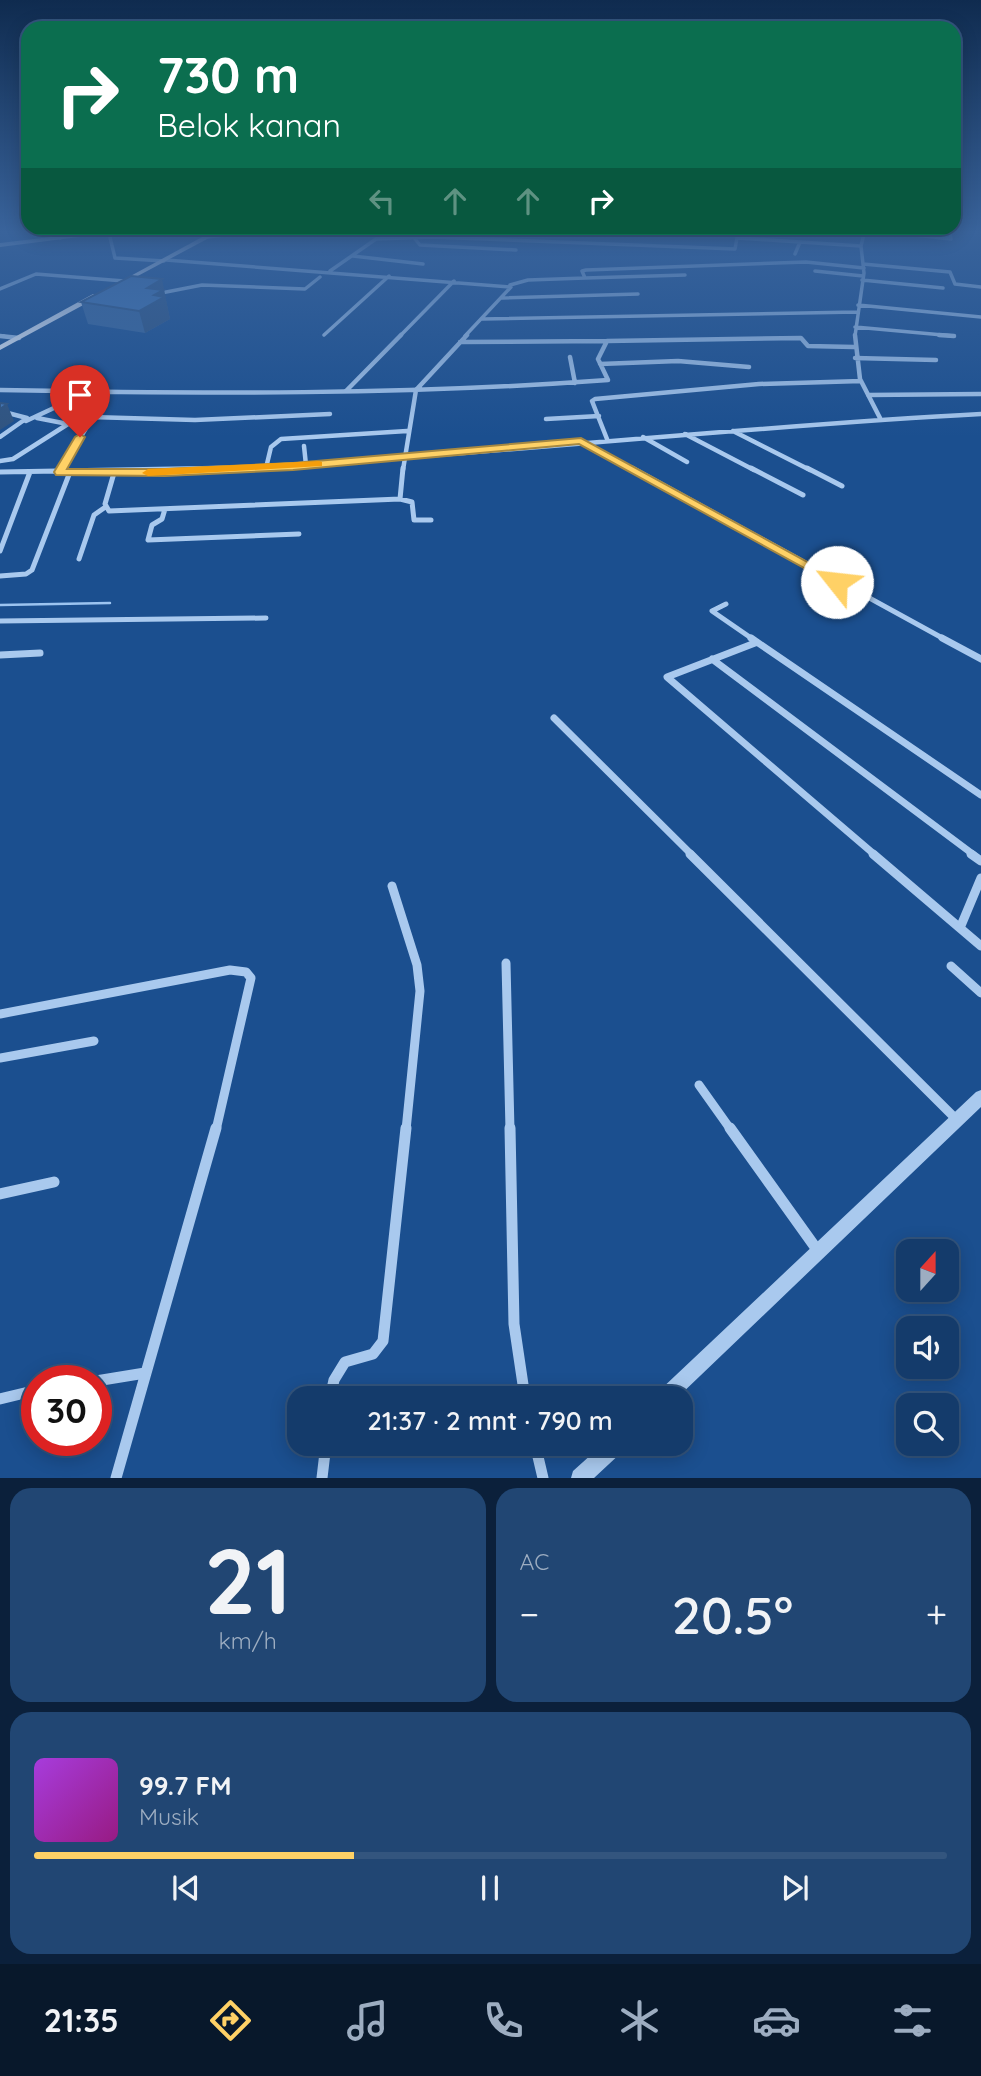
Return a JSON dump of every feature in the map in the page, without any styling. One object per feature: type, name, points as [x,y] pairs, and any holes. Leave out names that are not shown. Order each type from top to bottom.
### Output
[{"type":"main road","points":[[0,348],[90,299]]},
{"type":"street","points":[[324,335],[364,299]]},
{"type":"street","points":[[346,391],[436,299]]},
{"type":"street","points":[[400,499],[407,431],[416,390],[501,299]]},
{"type":"street","points":[[859,299],[855,358],[861,382],[880,418]]},
{"type":"street","points":[[858,305],[981,317]]},
{"type":"street","points":[[482,319],[857,312]]},
{"type":"street","points":[[855,327],[954,336]]},
{"type":"street","points":[[0,336],[19,338]]},
{"type":"street","points":[[460,342],[801,338],[808,346],[854,347]]},
{"type":"street","points":[[0,390],[214,396],[575,383],[608,380],[599,355],[607,341]]},
{"type":"street","points":[[570,357],[575,383]]},
{"type":"street","points":[[855,358],[936,360]]},
{"type":"street","points":[[600,363],[687,362],[723,363],[729,368],[749,367]]},
{"type":"street","points":[[607,439],[592,401],[595,399],[683,394],[759,384],[861,382]]},
{"type":"street","points":[[60,472],[107,393]]},
{"type":"street","points":[[868,395],[981,394]]},
{"type":"street","points":[[0,438],[26,421],[56,407],[78,410],[102,400]]},
{"type":"street","points":[[0,411],[25,416],[26,421]]},
{"type":"street","points":[[91,417],[203,420],[330,414]]},
{"type":"street","points":[[0,472],[114,473],[266,468],[880,418],[981,414]]},
{"type":"street","points":[[546,419],[599,416]]},
{"type":"street","points":[[0,460],[13,459],[68,424],[37,418]]},
{"type":"street","points":[[732,430],[842,486]]},
{"type":"street","points":[[266,468],[271,447],[281,439],[407,431]]},
{"type":"street","points":[[684,434],[803,495]]},
{"type":"street","points":[[642,437],[687,462]]},
{"type":"street","points":[[581,441],[981,659]]},
{"type":"street","points":[[304,446],[306,465]]},
{"type":"street","points":[[0,551],[30,472]]},
{"type":"street","points":[[0,576],[26,574],[32,569],[70,472]]},
{"type":"street","points":[[79,559],[94,515],[104,508],[114,473]]},
{"type":"street","points":[[104,508],[112,511],[400,499],[412,502],[413,519],[431,520]]},
{"type":"street","points":[[165,509],[162,519],[152,525],[148,540],[299,534]]},
{"type":"street","points":[[726,604],[712,611],[755,643],[981,795]]},
{"type":"street","points":[[0,621],[266,618]]},
{"type":"street","points":[[755,643],[668,674],[667,677],[981,946]]},
{"type":"street","points":[[0,655],[40,653]]},
{"type":"street","points":[[712,659],[981,861]]},
{"type":"street","points":[[554,718],[957,1120]]},
{"type":"street","points":[[960,928],[981,878]]},
{"type":"street","points":[[333,1386],[339,1367],[350,1358],[379,1349],[386,1325],[420,991],[417,965],[392,886]]},
{"type":"street","points":[[506,963],[514,1324],[523,1386]]},
{"type":"street","points":[[950,966],[981,993]]},
{"type":"street","points":[[0,1014],[230,970],[250,975],[224,1100],[116,1478]]},
{"type":"street","points":[[0,1058],[94,1041]]},
{"type":"street","points":[[699,1084],[819,1252]]},
{"type":"street","points":[[677,1386],[981,1097]]},
{"type":"street","points":[[0,1194],[54,1182]]},
{"type":"street","points":[[112,1378],[145,1373]]},
{"type":"street","points":[[0,1399],[21,1394]]},
{"type":"street","points":[[323,1478],[325,1456]]},
{"type":"street","points":[[538,1456],[543,1478]]},
{"type":"street","points":[[580,1478],[603,1456]]},
{"type":"building","points":[[87,299],[160,299],[139,311],[81,302]]},
{"type":"waterway","points":[[0,605],[110,603]]},
{"type":"slow traffic","points":[[148,473],[319,464]]},
{"type":"route","points":[[80,437],[60,472],[165,473],[293,466],[581,441],[837,582]]}]
